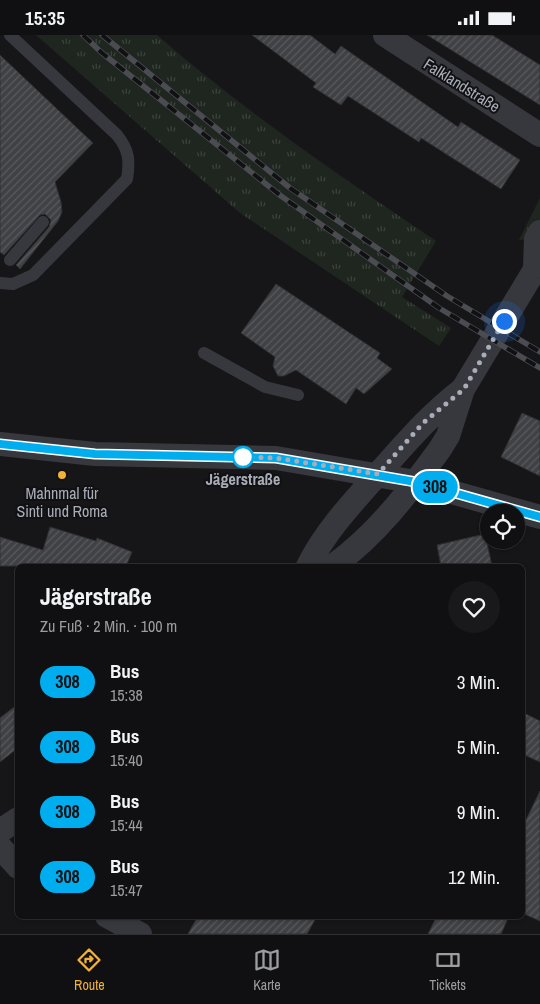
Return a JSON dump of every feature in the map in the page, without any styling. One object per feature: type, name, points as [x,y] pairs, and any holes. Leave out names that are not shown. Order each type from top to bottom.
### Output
[{"type":"street","name":"Falklandstraße","points":[[385,35],[540,135]]},
{"type":"street","points":[[336,564],[360,547],[416,482],[448,435],[464,389],[537,264],[536,239],[540,232]]},
{"type":"street","points":[[309,564],[342,515],[423,423],[464,389]]},
{"type":"street","points":[[0,444],[95,454],[276,458],[416,482],[540,517]]},
{"type":"street","points":[[0,831],[15,821]]},
{"type":"street","points":[[0,847],[15,864]]},
{"type":"street","points":[[112,919],[140,934]]},
{"type":"lane","points":[[0,283],[13,284],[33,275],[127,179],[130,161],[126,147],[117,135],[10,35]]},
{"type":"lane","points":[[10,260],[43,222]]},
{"type":"lane","points":[[204,353],[265,387],[298,395]]},
{"type":"green space","points":[[36,35],[157,35],[258,116],[328,167],[436,241],[402,297],[451,328],[439,346],[240,213]]},
{"type":"green space","points":[[540,198],[540,221],[530,239],[519,240]]},
{"type":"building","points":[[252,35],[310,35],[335,54],[341,46],[458,127],[461,122],[520,160],[501,189],[421,138],[419,142],[348,96],[341,105],[313,87],[316,83]]},
{"type":"building","points":[[427,35],[492,35],[540,65],[540,105]]},
{"type":"building","points":[[0,55],[93,143],[55,182],[62,212],[58,221],[20,269],[16,265],[49,227],[51,220],[45,214],[40,215],[4,255],[0,252]]},
{"type":"building","points":[[276,284],[380,353],[377,358],[392,369],[364,394],[356,388],[346,404],[296,370],[284,376],[278,376],[273,366],[275,357],[241,333]]},
{"type":"building","points":[[522,413],[540,421],[540,476],[501,457]]},
{"type":"building","points":[[50,527],[96,541],[97,538],[132,552],[127,564],[15,564],[15,566],[0,566],[0,537],[43,550]]},
{"type":"building","points":[[480,535],[480,549],[488,549],[492,564],[441,564],[437,545]]},
{"type":"building","points":[[15,706],[15,750],[0,762],[0,718]]},
{"type":"building","points":[[525,714],[540,721],[540,762],[525,755]]},
{"type":"building","points":[[540,791],[540,921],[525,914],[525,822]]},
{"type":"building","points":[[196,919],[315,919],[307,934],[188,934]]},
{"type":"building","points":[[436,919],[508,919],[501,934],[428,934]]},
{"type":"railway","points":[[83,35],[102,53],[281,196],[439,308],[540,368]]},
{"type":"railway","points":[[102,35],[290,188],[447,296],[540,352]]},
{"type":"bus line","name":"308","points":[[0,444],[95,454],[276,458],[416,482],[540,517]]},
{"type":"place","name":"Jägerstraße","points":[[243,457]]},
{"type":"place","name":"Mahnmal für Sinti und Roma","points":[[62,475]]},
{"type":"route","points":[[243,457],[276,458],[378,474],[434,412],[464,389],[504,321]]}]
